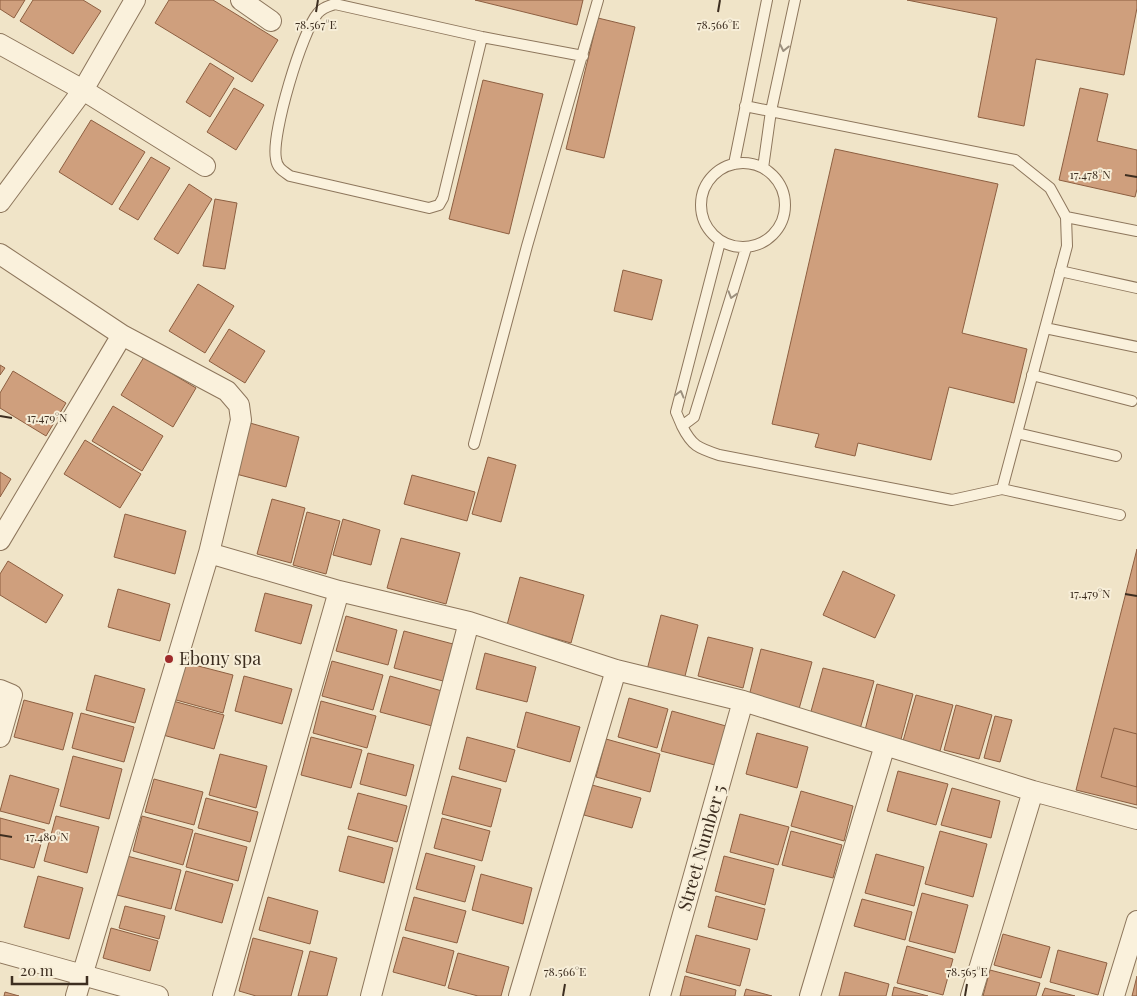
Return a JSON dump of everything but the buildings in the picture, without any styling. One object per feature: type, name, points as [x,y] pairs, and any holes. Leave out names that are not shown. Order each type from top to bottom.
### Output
[{"type":"street","points":[[0,202],[83,90],[135,0]]},
{"type":"street","points":[[241,0],[271,21]]},
{"type":"street","points":[[0,44],[83,90],[205,166]]},
{"type":"street","points":[[0,254],[122,335],[227,391],[239,405],[241,420],[209,553],[76,996]]},
{"type":"street","points":[[0,540],[122,335]]},
{"type":"street","points":[[209,553],[339,591],[469,622],[616,670],[743,701],[1034,791],[1137,819]]},
{"type":"street","points":[[223,996],[339,591]]},
{"type":"street","points":[[371,996],[469,622]]},
{"type":"street","points":[[519,996],[616,670]]},
{"type":"street","points":[[0,690],[12,695],[0,737]]},
{"type":"street","name":"Street Number 5","points":[[660,996],[743,701]]},
{"type":"street","points":[[810,996],[886,745]]},
{"type":"street","points":[[971,996],[1034,791]]},
{"type":"street","points":[[1114,996],[1137,921]]},
{"type":"street","points":[[0,952],[158,996]]},
{"type":"lane","points":[[474,444],[527,246],[598,0]]},
{"type":"lane","points":[[734,164],[767,0]]},
{"type":"lane","points":[[763,168],[771,111],[795,0]]},
{"type":"lane","points":[[482,37],[443,198],[439,205],[429,208],[392,200],[290,176],[280,169],[276,161],[275,141],[282,111],[303,42],[318,13],[327,6],[335,4],[482,37],[583,56]]},
{"type":"lane","points":[[745,106],[1015,160],[1050,188],[1066,217],[1067,246],[1002,489]]},
{"type":"lane","points":[[749,163],[763,168],[774,176],[782,188],[785,214],[780,226],[771,237],[760,245],[746,248],[733,247],[720,242],[709,232],[702,219],[700,205],[702,191],[710,178],[721,169],[734,164],[749,163]]},
{"type":"lane","points":[[1066,217],[1137,231]]},
{"type":"lane","points":[[720,242],[676,412],[689,440],[703,450],[719,455],[952,500],[1002,489],[1120,516]]},
{"type":"lane","points":[[682,426],[694,417],[746,248]]},
{"type":"lane","points":[[1060,271],[1137,288]]},
{"type":"lane","points":[[1045,328],[1137,347]]},
{"type":"lane","points":[[1032,376],[1132,401]]},
{"type":"lane","points":[[1017,433],[1116,456]]},
{"type":"place","name":"Ebony spa","points":[[169,659]]}]
